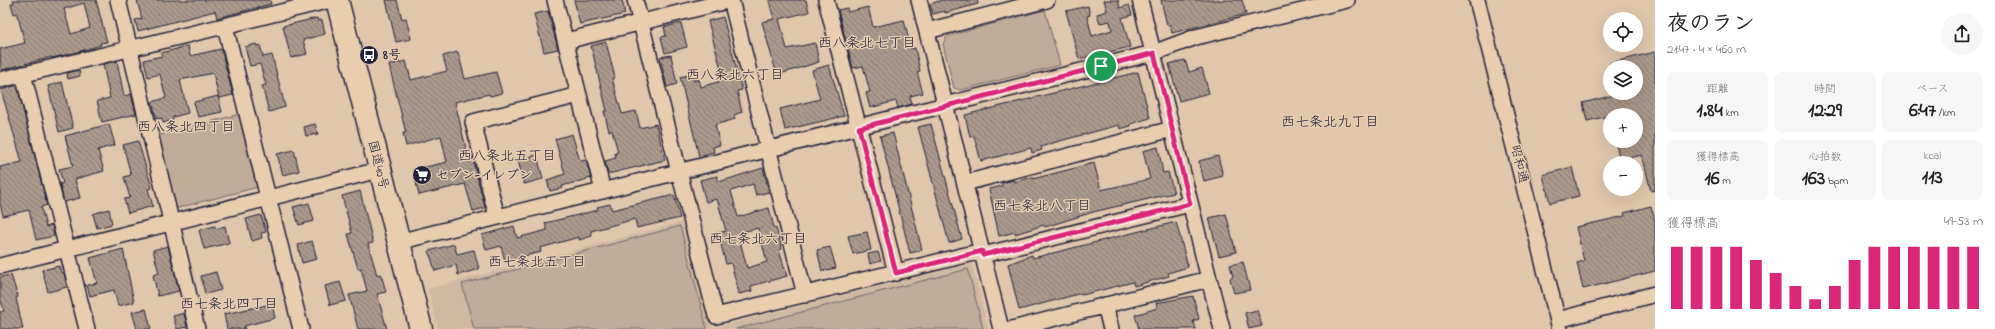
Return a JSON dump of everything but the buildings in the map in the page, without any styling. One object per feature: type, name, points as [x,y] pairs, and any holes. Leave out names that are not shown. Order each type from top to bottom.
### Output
[{"type":"highway","name":"国道40号","points":[[337,0],[420,329]]},
{"type":"street","points":[[118,0],[197,329]]},
{"type":"street","points":[[0,80],[332,0]]},
{"type":"street","points":[[555,0],[603,191]]},
{"type":"street","points":[[635,0],[716,316],[1190,204]]},
{"type":"street","points":[[566,41],[708,3],[731,0],[805,295]]},
{"type":"street","points":[[826,0],[896,273]]},
{"type":"street","points":[[919,0],[1001,329]]},
{"type":"street","points":[[927,31],[1047,0]]},
{"type":"street","points":[[1140,0],[1222,329]]},
{"type":"street","points":[[398,242],[769,151],[1154,53],[1196,37],[1296,6],[1347,0]]},
{"type":"street","name":"昭和通","points":[[1477,0],[1559,324]]},
{"type":"street","points":[[225,26],[302,329]]},
{"type":"street","points":[[23,74],[87,329]]},
{"type":"street","points":[[497,217],[473,122],[579,95]]},
{"type":"street","points":[[965,183],[1172,129]]},
{"type":"street","points":[[0,266],[379,170]]},
{"type":"street","points":[[1012,329],[1209,279]]},
{"type":"street","points":[[1559,324],[1655,294]]},
{"type":"street","points":[[1105,305],[1111,329]]},
{"type":"shaded area","points":[[1045,10],[1060,65],[961,90],[954,88],[943,44],[947,36]]},
{"type":"shaded area","points":[[240,114],[258,187],[174,209],[156,136]]},
{"type":"shaded area","points":[[686,221],[712,328],[972,263],[988,329],[438,329],[428,289]]},
{"type":"shaded area","points":[[680,226],[707,329],[474,329],[462,284]]},
{"type":"shaded area","points":[[968,269],[983,329],[736,329]]},
{"type":"place","name":"8号","points":[[369,55]]},
{"type":"place","name":"セブン-イレブン","points":[[422,175]]},
{"type":"district","name":"西八条北七丁目","points":[[867,43]]},
{"type":"district","name":"西八条北六丁目","points":[[735,75]]},
{"type":"district","name":"西七条北九丁目","points":[[1330,122]]},
{"type":"district","name":"西八条北四丁目","points":[[186,127]]},
{"type":"district","name":"西八条北五丁目","points":[[507,156]]},
{"type":"district","name":"西七条北八丁目","points":[[1042,206]]},
{"type":"district","name":"西七条北六丁目","points":[[758,239]]},
{"type":"district","name":"西七条北五丁目","points":[[537,262]]},
{"type":"district","name":"西七条北四丁目","points":[[229,304]]},
{"type":"route","points":[[1154,53],[1190,204],[983,255],[982,251],[896,273],[859,128],[1101,66],[1154,53]]}]
